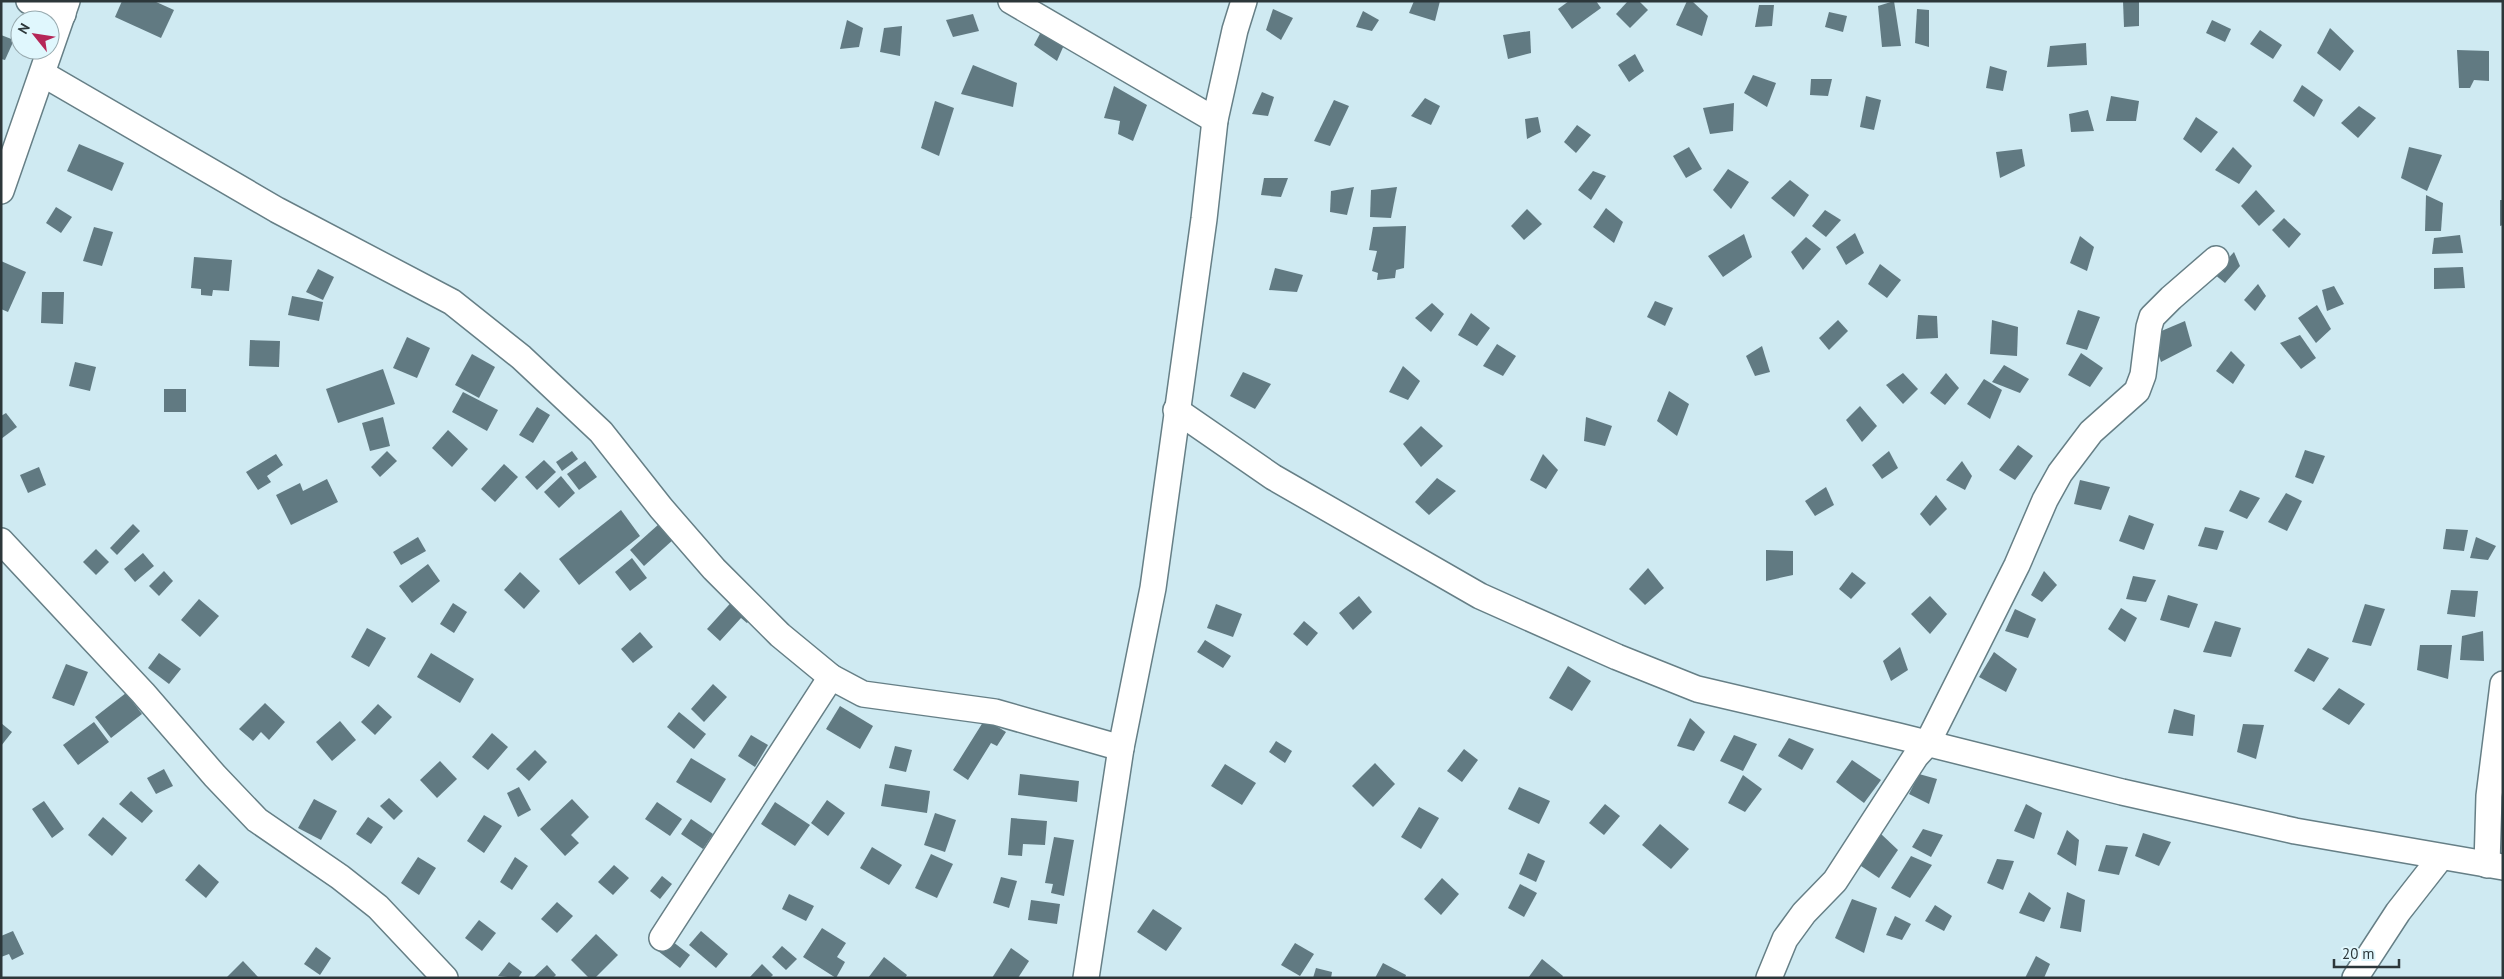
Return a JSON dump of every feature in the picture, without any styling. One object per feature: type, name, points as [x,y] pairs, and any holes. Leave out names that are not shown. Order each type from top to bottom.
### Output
[{"type":"street","points":[[1,191],[12,134],[43,74],[65,8],[29,1]]},
{"type":"street","points":[[1011,1],[1215,120]]},
{"type":"street","points":[[1086,978],[1121,748],[1153,588],[1176,410],[1204,219],[1215,120],[1235,30],[1244,1]]},
{"type":"street","points":[[43,74],[277,210],[452,302],[521,357],[601,432],[661,508],[714,569],[780,634],[831,677],[863,694],[995,712],[1121,748]]},
{"type":"street","points":[[1769,978],[1784,939],[1804,913],[1836,881],[1916,756],[1927,744],[2017,565],[2045,500],[2060,473],[2091,432],[2137,390],[2143,375],[2152,317],[2216,259]]},
{"type":"street","points":[[1176,410],[1273,477],[1480,596],[1608,654],[1697,689],[2122,792],[2286,829],[2495,866],[2489,796],[2503,684]]},
{"type":"street","points":[[1,541],[143,693],[214,776],[258,820],[340,876],[378,907],[445,978]]},
{"type":"street","points":[[662,938],[831,677]]},
{"type":"street","points":[[2355,978],[2398,912],[2441,857]]},
{"type":"building","points":[[122,1],[154,1],[174,10],[161,38],[115,17]]},
{"type":"building","points":[[1414,1],[1440,1],[1435,21],[1409,13]]},
{"type":"building","points":[[1569,1],[1596,1],[1601,8],[1572,29],[1558,9]]},
{"type":"building","points":[[1628,1],[1639,1],[1648,10],[1630,28],[1616,14]]},
{"type":"building","points":[[1687,1],[1692,1],[1708,16],[1702,36],[1676,25]]},
{"type":"building","points":[[1894,1],[1901,46],[1882,47],[1878,6]]},
{"type":"building","points":[[2123,1],[2139,1],[2139,26],[2124,27]]},
{"type":"building","points":[[1759,5],[1774,5],[1772,26],[1755,27]]},
{"type":"building","points":[[1273,9],[1293,18],[1281,40],[1266,30]]},
{"type":"building","points":[[1917,9],[1929,10],[1929,47],[1915,43]]},
{"type":"building","points":[[1363,11],[1379,20],[1372,31],[1356,27]]},
{"type":"building","points":[[1829,12],[1847,16],[1843,32],[1825,27]]},
{"type":"building","points":[[973,14],[979,31],[953,37],[946,20]]},
{"type":"building","points":[[847,20],[863,28],[859,47],[840,49]]},
{"type":"building","points":[[2212,20],[2231,29],[2225,42],[2206,33]]},
{"type":"building","points":[[902,26],[900,56],[880,52],[884,28]]},
{"type":"building","points":[[1043,28],[1064,45],[1057,61],[1034,45]]},
{"type":"building","points":[[2330,28],[2354,51],[2340,71],[2317,53]]},
{"type":"building","points":[[2260,30],[2282,45],[2273,59],[2250,44]]},
{"type":"building","points":[[1530,31],[1531,53],[1508,59],[1503,35]]},
{"type":"building","points":[[1,35],[10,38],[10,49],[5,60],[1,59]]},
{"type":"building","points":[[2086,43],[2087,65],[2047,67],[2050,46]]},
{"type":"building","points":[[2457,50],[2489,51],[2489,81],[2474,80],[2470,88],[2459,88]]},
{"type":"building","points":[[1635,54],[1644,71],[1629,82],[1618,65]]},
{"type":"building","points":[[973,65],[1017,83],[1013,107],[961,94]]},
{"type":"building","points":[[1990,66],[2007,71],[2003,91],[1986,88]]},
{"type":"building","points":[[1753,75],[1776,83],[1767,107],[1744,93]]},
{"type":"building","points":[[1811,79],[1832,79],[1828,96],[1810,95]]},
{"type":"building","points":[[2302,85],[2323,100],[2314,117],[2293,101]]},
{"type":"building","points":[[1114,86],[1147,105],[1133,141],[1118,134],[1120,121],[1104,118]]},
{"type":"building","points":[[1262,92],[1274,97],[1268,116],[1252,114]]},
{"type":"building","points":[[1866,96],[1881,100],[1874,130],[1860,127]]},
{"type":"building","points":[[2111,96],[2139,101],[2136,121],[2106,121]]},
{"type":"building","points":[[1425,98],[1440,106],[1431,125],[1411,116]]},
{"type":"building","points":[[1334,100],[1349,106],[1330,146],[1314,141]]},
{"type":"building","points":[[935,101],[954,108],[939,156],[921,148]]},
{"type":"building","points":[[1734,103],[1733,131],[1710,134],[1703,108]]},
{"type":"building","points":[[2359,106],[2376,118],[2358,138],[2341,123]]},
{"type":"building","points":[[2088,110],[2094,131],[2071,132],[2069,114]]},
{"type":"building","points":[[1538,117],[1541,132],[1527,139],[1525,119]]},
{"type":"building","points":[[2196,117],[2218,132],[2201,153],[2183,139]]},
{"type":"building","points":[[1577,125],[1591,135],[1576,153],[1564,142]]},
{"type":"building","points":[[79,144],[124,163],[112,191],[67,171]]},
{"type":"building","points":[[1689,147],[1702,169],[1686,178],[1673,156]]},
{"type":"building","points":[[2233,147],[2252,166],[2239,184],[2215,170]]},
{"type":"building","points":[[2409,147],[2442,155],[2427,191],[2401,178]]},
{"type":"building","points":[[2022,149],[2025,166],[2000,178],[1996,152]]},
{"type":"building","points":[[1728,169],[1749,182],[1731,209],[1713,190]]},
{"type":"building","points":[[1593,171],[1606,176],[1591,200],[1578,190]]},
{"type":"building","points":[[1264,178],[1288,178],[1281,197],[1261,195]]},
{"type":"building","points":[[1790,180],[1809,195],[1794,217],[1771,198]]},
{"type":"building","points":[[1354,187],[1347,215],[1330,212],[1331,191]]},
{"type":"building","points":[[1397,187],[1391,218],[1370,217],[1371,190]]},
{"type":"building","points":[[2256,190],[2275,211],[2259,226],[2241,206]]},
{"type":"building","points":[[2426,195],[2443,203],[2441,231],[2425,231]]},
{"type":"building","points":[[2500,200],[2503,200],[2503,225],[2500,226]]},
{"type":"building","points":[[56,207],[72,217],[61,233],[46,223]]},
{"type":"building","points":[[1606,208],[1623,222],[1614,243],[1593,227]]},
{"type":"building","points":[[1527,209],[1542,224],[1524,240],[1511,226]]},
{"type":"building","points":[[1825,210],[1841,220],[1826,237],[1812,226]]},
{"type":"building","points":[[2284,218],[2301,234],[2289,248],[2272,230]]},
{"type":"building","points":[[1406,226],[1404,268],[1396,270],[1395,278],[1377,280],[1378,273],[1372,271],[1377,251],[1369,250],[1373,227]]},
{"type":"building","points":[[94,227],[113,232],[102,266],[83,261]]},
{"type":"building","points":[[1855,233],[1864,253],[1846,265],[1836,247]]},
{"type":"building","points":[[1744,234],[1752,257],[1723,277],[1708,256]]},
{"type":"building","points":[[2460,235],[2463,253],[2432,254],[2434,238]]},
{"type":"building","points":[[2080,236],[2094,247],[2087,271],[2070,263]]},
{"type":"building","points":[[1806,237],[1821,249],[1803,270],[1791,252]]},
{"type":"building","points":[[2234,252],[2240,266],[2225,283],[2214,274]]},
{"type":"building","points":[[194,257],[232,260],[229,291],[213,290],[212,296],[201,295],[201,289],[191,288]]},
{"type":"building","points":[[1,261],[26,272],[8,312],[1,309]]},
{"type":"building","points":[[1880,264],[1901,280],[1887,298],[1868,284]]},
{"type":"building","points":[[2463,267],[2465,288],[2434,289],[2434,268]]},
{"type":"building","points":[[1275,268],[1303,275],[1297,292],[1269,290]]},
{"type":"building","points":[[318,269],[334,277],[323,300],[306,292]]},
{"type":"building","points":[[2258,284],[2266,296],[2255,311],[2244,300]]},
{"type":"building","points":[[2334,286],[2344,304],[2327,311],[2322,290]]},
{"type":"building","points":[[42,292],[64,292],[63,324],[41,323]]},
{"type":"building","points":[[292,296],[323,302],[319,321],[288,315]]},
{"type":"building","points":[[1655,301],[1673,308],[1665,326],[1647,317]]},
{"type":"building","points":[[1432,303],[1444,314],[1431,332],[1415,318]]},
{"type":"building","points":[[2317,305],[2331,329],[2316,343],[2298,318]]},
{"type":"building","points":[[2078,310],[2100,317],[2087,350],[2066,344]]},
{"type":"building","points":[[1471,313],[1490,328],[1477,346],[1458,335]]},
{"type":"building","points":[[1918,315],[1937,316],[1938,338],[1916,339]]},
{"type":"building","points":[[1838,320],[1848,331],[1829,350],[1819,338]]},
{"type":"building","points":[[1992,320],[2018,327],[2017,356],[1990,354]]},
{"type":"building","points":[[2185,321],[2192,346],[2161,362],[2152,335]]},
{"type":"building","points":[[2300,335],[2316,358],[2301,369],[2280,343]]},
{"type":"building","points":[[407,337],[430,348],[417,378],[393,368]]},
{"type":"building","points":[[250,340],[280,341],[279,367],[249,366]]},
{"type":"building","points":[[1497,344],[1516,356],[1503,376],[1483,366]]},
{"type":"building","points":[[1762,346],[1770,372],[1755,376],[1746,356]]},
{"type":"building","points":[[2231,351],[2245,365],[2233,384],[2216,371]]},
{"type":"building","points":[[2081,353],[2103,368],[2090,387],[2068,375]]},
{"type":"building","points":[[472,354],[495,367],[479,398],[455,385]]},
{"type":"building","points":[[75,362],[96,367],[90,391],[69,386]]},
{"type":"building","points":[[2004,365],[2029,379],[2020,393],[1992,382]]},
{"type":"building","points":[[1403,366],[1420,381],[1408,400],[1389,392]]},
{"type":"building","points":[[383,369],[395,404],[338,423],[326,389]]},
{"type":"building","points":[[1243,372],[1271,384],[1255,409],[1230,396]]},
{"type":"building","points":[[1903,373],[1918,389],[1903,404],[1886,385]]},
{"type":"building","points":[[1946,373],[1959,388],[1945,405],[1930,393]]},
{"type":"building","points":[[1984,379],[2002,390],[1990,419],[1967,404]]},
{"type":"building","points":[[164,389],[186,389],[186,412],[164,412]]},
{"type":"building","points":[[1669,391],[1689,404],[1677,436],[1657,421]]},
{"type":"building","points":[[463,392],[498,410],[487,431],[452,412]]},
{"type":"building","points":[[1860,406],[1877,426],[1862,442],[1846,420]]},
{"type":"building","points":[[537,407],[550,415],[533,443],[519,435]]},
{"type":"building","points":[[6,413],[17,427],[1,439],[1,416]]},
{"type":"building","points":[[383,417],[390,446],[370,451],[362,423]]},
{"type":"building","points":[[1586,417],[1612,426],[1605,446],[1584,441]]},
{"type":"building","points":[[1421,426],[1443,446],[1421,467],[1403,444]]},
{"type":"building","points":[[448,430],[468,449],[452,467],[432,448]]},
{"type":"building","points":[[2018,445],[2033,456],[2015,480],[1999,470]]},
{"type":"building","points":[[2305,450],[2325,456],[2313,484],[2295,477]]},
{"type":"building","points":[[387,451],[397,461],[380,477],[371,467]]},
{"type":"building","points":[[572,451],[578,459],[562,471],[556,462]]},
{"type":"building","points":[[1889,451],[1898,468],[1882,479],[1872,465]]},
{"type":"building","points":[[276,454],[283,465],[267,476],[271,482],[258,490],[246,472]]},
{"type":"building","points":[[1543,454],[1558,470],[1546,489],[1530,480]]},
{"type":"building","points":[[544,460],[556,472],[537,490],[525,477]]},
{"type":"building","points":[[585,461],[597,477],[579,490],[567,474]]},
{"type":"building","points":[[1962,461],[1972,476],[1965,490],[1946,480]]},
{"type":"building","points":[[504,464],[518,477],[495,502],[481,489]]},
{"type":"building","points":[[39,467],[46,485],[28,493],[20,475]]},
{"type":"building","points":[[561,476],[575,493],[559,508],[544,492]]},
{"type":"building","points":[[1437,478],[1456,491],[1429,515],[1415,502]]},
{"type":"building","points":[[327,479],[338,502],[291,525],[276,495],[300,483],[303,491]]},
{"type":"building","points":[[2080,480],[2110,487],[2101,510],[2074,504]]},
{"type":"building","points":[[1826,487],[1834,505],[1815,516],[1805,501]]},
{"type":"building","points":[[2240,490],[2260,498],[2247,519],[2229,511]]},
{"type":"building","points":[[2286,493],[2302,501],[2287,531],[2268,522]]},
{"type":"building","points":[[1936,495],[1947,509],[1930,526],[1920,514]]},
{"type":"building","points":[[621,510],[640,536],[579,585],[559,559]]},
{"type":"building","points":[[2129,515],[2154,524],[2144,550],[2119,541]]},
{"type":"building","points":[[133,524],[140,531],[117,555],[110,548]]},
{"type":"building","points":[[659,524],[674,539],[644,566],[630,550]]},
{"type":"building","points":[[2205,527],[2224,531],[2217,550],[2198,546]]},
{"type":"building","points":[[2446,529],[2468,530],[2464,551],[2443,549]]},
{"type":"building","points":[[418,537],[426,551],[401,565],[393,552]]},
{"type":"building","points":[[2476,537],[2496,546],[2488,560],[2470,558]]},
{"type":"building","points":[[96,549],[109,562],[96,575],[83,562]]},
{"type":"building","points":[[1766,550],[1793,551],[1793,575],[1766,581]]},
{"type":"building","points":[[143,553],[154,566],[135,582],[124,569]]},
{"type":"building","points":[[632,558],[647,578],[630,591],[615,572]]},
{"type":"building","points":[[428,564],[440,581],[412,603],[399,586]]},
{"type":"building","points":[[1648,568],[1664,588],[1645,605],[1629,589]]},
{"type":"building","points":[[164,571],[173,581],[159,596],[149,586]]},
{"type":"building","points":[[2044,571],[2057,585],[2042,602],[2031,595]]},
{"type":"building","points":[[520,572],[540,591],[524,609],[504,590]]},
{"type":"building","points":[[1852,572],[1866,583],[1851,599],[1839,589]]},
{"type":"building","points":[[2133,576],[2156,580],[2146,602],[2126,599]]},
{"type":"building","points":[[2451,590],[2478,591],[2475,617],[2447,614]]},
{"type":"building","points":[[2168,595],[2198,604],[2189,628],[2160,620]]},
{"type":"building","points":[[1359,596],[1372,612],[1353,630],[1339,613]]},
{"type":"building","points":[[1930,596],[1947,614],[1930,634],[1911,614]]},
{"type":"building","points":[[736,597],[755,614],[747,623],[741,618],[720,641],[707,629]]},
{"type":"building","points":[[199,599],[219,616],[200,637],[181,620]]},
{"type":"building","points":[[453,603],[467,612],[454,633],[440,624]]},
{"type":"building","points":[[1216,604],[1242,614],[1233,637],[1207,628]]},
{"type":"building","points":[[2365,604],[2385,609],[2371,646],[2352,642]]},
{"type":"building","points":[[2121,608],[2137,618],[2125,642],[2108,629]]},
{"type":"building","points":[[2015,609],[2036,619],[2028,638],[2005,631]]},
{"type":"building","points":[[1304,621],[1318,633],[1307,646],[1293,634]]},
{"type":"building","points":[[2215,621],[2241,628],[2231,657],[2203,652]]},
{"type":"building","points":[[367,628],[386,638],[369,667],[351,657]]},
{"type":"building","points":[[2483,631],[2484,661],[2460,660],[2462,636]]},
{"type":"building","points":[[640,632],[653,647],[633,663],[621,649]]},
{"type":"building","points":[[1205,640],[1231,656],[1223,668],[1197,652]]},
{"type":"building","points":[[2420,645],[2452,645],[2448,679],[2417,670]]},
{"type":"building","points":[[1900,647],[1908,670],[1891,681],[1883,661]]},
{"type":"building","points":[[2308,648],[2329,658],[2314,682],[2294,671]]},
{"type":"building","points":[[1994,652],[2017,669],[2006,692],[1979,677]]},
{"type":"building","points":[[159,653],[181,669],[169,684],[148,668]]},
{"type":"building","points":[[431,653],[474,679],[460,703],[417,677]]},
{"type":"building","points":[[66,664],[88,672],[74,706],[52,698]]},
{"type":"building","points":[[1568,666],[1591,681],[1572,711],[1549,698]]},
{"type":"building","points":[[713,684],[727,697],[704,722],[691,709]]},
{"type":"building","points":[[2339,688],[2365,704],[2349,725],[2322,709]]},
{"type":"building","points":[[126,693],[142,714],[111,738],[95,717]]},
{"type":"building","points":[[265,703],[285,722],[269,740],[261,732],[253,741],[239,729]]},
{"type":"building","points":[[378,704],[392,717],[375,735],[361,722]]},
{"type":"building","points":[[840,706],[873,726],[860,749],[826,729]]},
{"type":"building","points":[[2174,709],[2195,715],[2193,736],[2168,733]]},
{"type":"building","points":[[679,712],[706,734],[694,749],[667,727]]},
{"type":"building","points":[[1690,718],[1705,732],[1694,751],[1677,746]]},
{"type":"building","points":[[985,719],[1006,732],[997,746],[991,743],[968,780],[953,770]]},
{"type":"building","points":[[340,721],[356,740],[332,761],[316,742]]},
{"type":"building","points":[[94,722],[109,742],[78,765],[63,745]]},
{"type":"building","points":[[1,723],[12,732],[1,746]]},
{"type":"building","points":[[2243,724],[2264,725],[2256,759],[2237,752]]},
{"type":"building","points":[[492,733],[508,747],[488,770],[472,757]]},
{"type":"building","points":[[751,735],[768,745],[755,767],[738,756]]},
{"type":"building","points":[[1734,735],[1757,744],[1743,771],[1720,761]]},
{"type":"building","points":[[1789,738],[1814,749],[1802,770],[1778,756]]},
{"type":"building","points":[[1276,741],[1292,751],[1285,763],[1269,752]]},
{"type":"building","points":[[895,746],[912,750],[906,772],[889,768]]},
{"type":"building","points":[[1464,749],[1478,760],[1462,782],[1447,771]]},
{"type":"building","points":[[535,750],[547,762],[529,781],[516,769]]},
{"type":"building","points":[[691,758],[726,779],[711,803],[676,782]]},
{"type":"building","points":[[1852,760],[1881,780],[1864,803],[1836,782]]},
{"type":"building","points":[[440,761],[457,779],[437,798],[420,780]]},
{"type":"building","points":[[1375,763],[1395,784],[1373,807],[1352,786]]},
{"type":"building","points":[[1225,764],[1256,783],[1242,805],[1211,786]]},
{"type":"building","points":[[164,769],[173,786],[156,794],[147,778]]},
{"type":"building","points":[[1020,774],[1079,781],[1077,802],[1018,795]]},
{"type":"building","points":[[1919,774],[1937,779],[1929,804],[1909,794]]},
{"type":"building","points":[[1743,775],[1762,789],[1745,812],[1728,803]]},
{"type":"building","points":[[885,784],[930,791],[927,813],[881,806]]},
{"type":"building","points":[[519,787],[531,810],[518,817],[507,793]]},
{"type":"building","points":[[1519,787],[1550,801],[1539,824],[1508,809]]},
{"type":"building","points":[[131,791],[153,811],[142,823],[119,804]]},
{"type":"building","points":[[389,798],[403,811],[394,820],[380,806]]},
{"type":"building","points":[[314,799],[337,811],[321,840],[298,828]]},
{"type":"building","points":[[572,799],[589,817],[571,835],[579,843],[565,856],[540,829]]},
{"type":"building","points":[[827,800],[845,813],[828,836],[811,823]]},
{"type":"building","points":[[44,801],[64,829],[52,838],[32,809]]},
{"type":"building","points":[[657,802],[682,819],[670,836],[645,819]]},
{"type":"building","points":[[775,802],[810,825],[795,846],[761,824]]},
{"type":"building","points":[[1605,804],[1620,816],[1604,835],[1589,823]]},
{"type":"building","points":[[2026,804],[2042,813],[2034,839],[2014,831]]},
{"type":"building","points":[[1419,807],[1439,818],[1421,849],[1401,837]]},
{"type":"building","points":[[935,813],[956,820],[945,852],[924,845]]},
{"type":"building","points":[[484,815],[502,826],[484,853],[467,841]]},
{"type":"building","points":[[103,817],[127,838],[112,856],[88,835]]},
{"type":"building","points":[[368,817],[383,827],[371,844],[356,834]]},
{"type":"building","points":[[1011,818],[1047,821],[1045,845],[1023,844],[1022,856],[1008,855]]},
{"type":"building","points":[[691,819],[713,834],[703,849],[681,834]]},
{"type":"building","points":[[1660,824],[1689,849],[1671,869],[1642,845]]},
{"type":"building","points":[[1923,829],[1943,835],[1931,857],[1912,847]]},
{"type":"building","points":[[2067,830],[2079,840],[2076,866],[2057,854]]},
{"type":"building","points":[[1880,833],[1898,850],[1879,878],[1858,864]]},
{"type":"building","points":[[2143,833],[2171,842],[2159,866],[2135,856]]},
{"type":"building","points":[[1054,837],[1074,840],[1064,896],[1051,893],[1053,884],[1045,883]]},
{"type":"building","points":[[2106,845],[2128,847],[2119,875],[2098,871]]},
{"type":"building","points":[[872,847],[902,865],[889,885],[860,868]]},
{"type":"building","points":[[1528,853],[1545,861],[1536,882],[1519,874]]},
{"type":"building","points":[[931,854],[953,864],[937,898],[915,888]]},
{"type":"building","points":[[1911,856],[1932,865],[1910,898],[1891,888]]},
{"type":"building","points":[[418,857],[436,868],[419,895],[401,883]]},
{"type":"building","points":[[515,857],[528,866],[512,890],[500,882]]},
{"type":"building","points":[[1997,859],[2014,861],[2003,890],[1987,883]]},
{"type":"building","points":[[199,864],[219,882],[206,898],[185,880]]},
{"type":"building","points":[[614,865],[629,878],[613,895],[598,882]]},
{"type":"building","points":[[662,876],[672,884],[660,899],[650,891]]},
{"type":"building","points":[[1001,877],[1017,881],[1009,908],[993,903]]},
{"type":"building","points":[[1442,878],[1459,894],[1441,915],[1424,899]]},
{"type":"building","points":[[1520,884],[1537,893],[1524,917],[1508,908]]},
{"type":"building","points":[[2029,892],[2051,908],[2044,922],[2019,913]]},
{"type":"building","points":[[2067,892],[2085,900],[2081,932],[2060,928]]},
{"type":"building","points":[[789,894],[814,906],[806,921],[782,909]]},
{"type":"building","points":[[1852,899],[1877,908],[1864,953],[1835,938]]},
{"type":"building","points":[[1031,900],[1060,904],[1057,924],[1028,920]]},
{"type":"building","points":[[557,902],[573,916],[557,933],[541,919]]},
{"type":"building","points":[[1935,905],[1952,916],[1944,931],[1925,921]]},
{"type":"building","points":[[1153,909],[1182,928],[1166,951],[1137,932]]},
{"type":"building","points":[[1895,916],[1911,924],[1902,940],[1886,935]]},
{"type":"building","points":[[479,920],[496,933],[482,951],[465,938]]},
{"type":"building","points":[[822,928],[846,943],[837,957],[845,962],[836,978],[803,957]]},
{"type":"building","points":[[13,931],[24,954],[12,960],[9,954],[1,957],[1,936]]},
{"type":"building","points":[[701,931],[728,954],[716,968],[689,945]]},
{"type":"building","points":[[596,934],[618,955],[595,978],[589,978],[571,960]]},
{"type":"building","points":[[668,938],[690,955],[680,968],[658,951]]},
{"type":"building","points":[[1295,943],[1314,954],[1300,976],[1281,965]]},
{"type":"building","points":[[782,946],[797,959],[786,970],[772,957]]},
{"type":"building","points":[[316,947],[331,958],[320,975],[304,964]]},
{"type":"building","points":[[1011,948],[1029,961],[1018,978],[992,978]]},
{"type":"building","points":[[2036,956],[2050,964],[2044,978],[2025,978]]},
{"type":"building","points":[[884,957],[907,975],[905,978],[868,978]]},
{"type":"building","points":[[1542,959],[1563,976],[1562,978],[1528,978]]},
{"type":"building","points":[[243,961],[258,977],[226,978]]},
{"type":"building","points":[[509,962],[522,972],[518,978],[498,976]]},
{"type":"building","points":[[1383,963],[1406,975],[1405,978],[1375,978]]},
{"type":"building","points":[[762,964],[773,975],[770,978],[749,978]]},
{"type":"building","points":[[547,965],[556,975],[553,978],[533,978]]},
{"type":"building","points":[[1316,968],[1332,972],[1331,978],[1313,978]]}]
